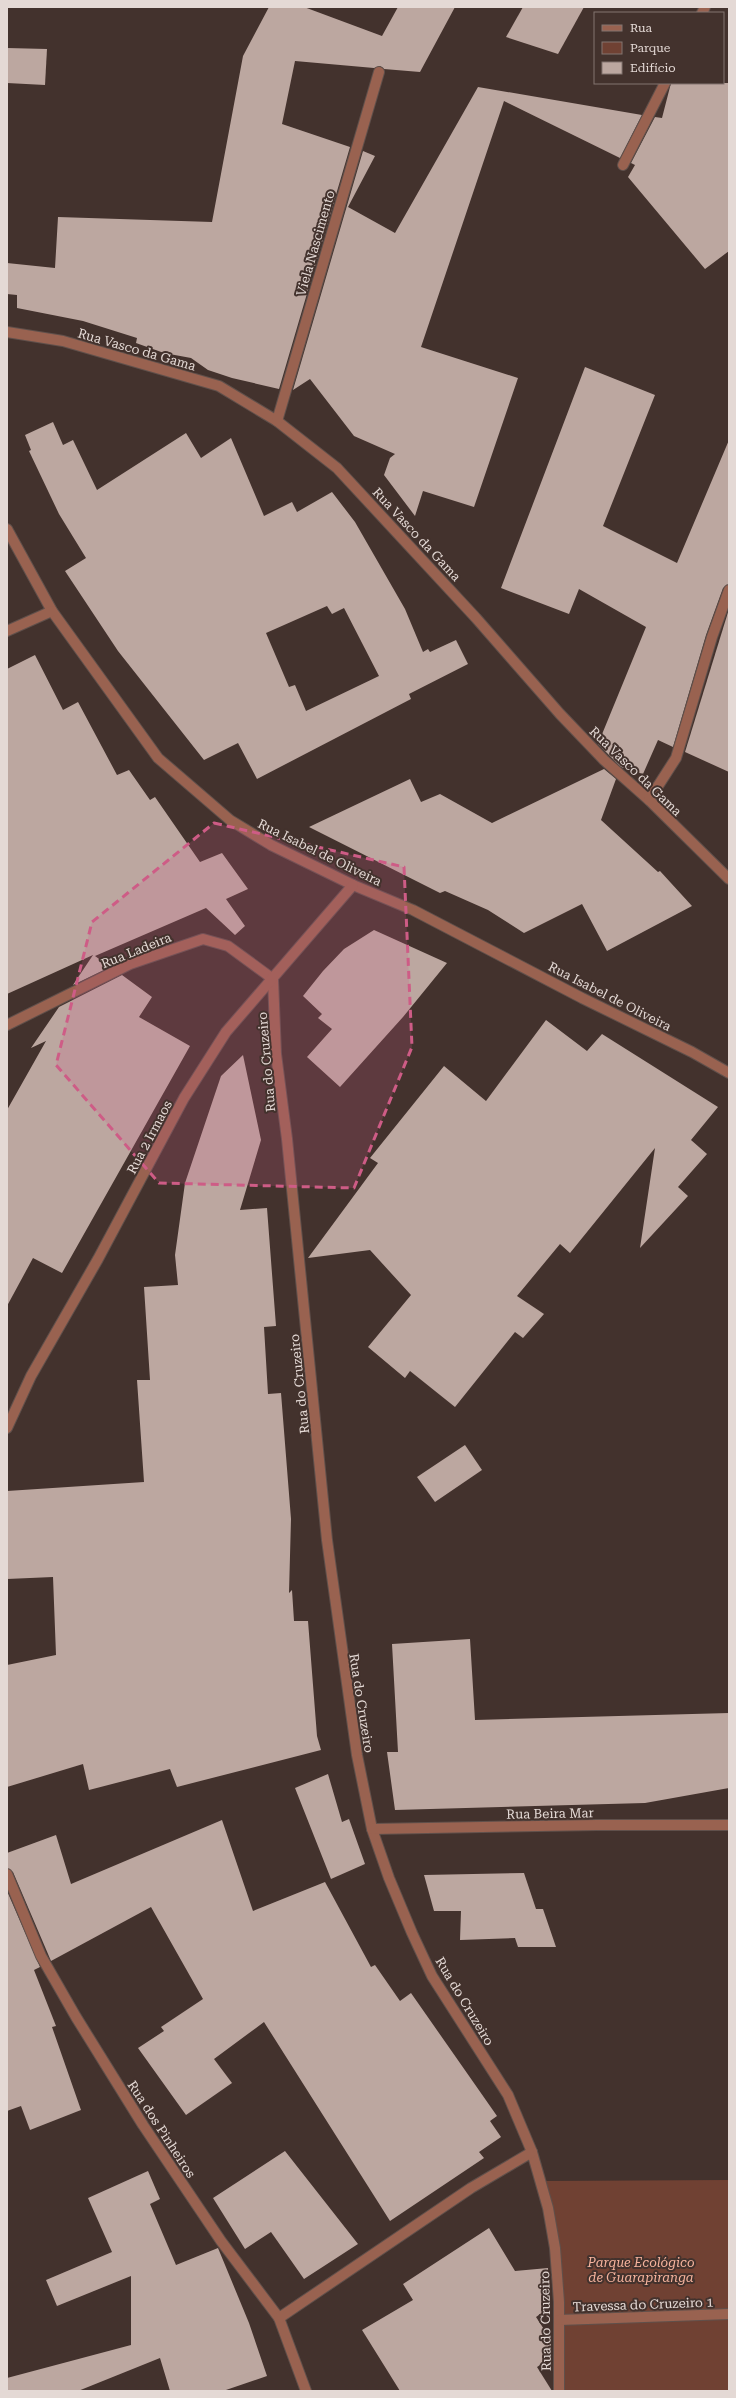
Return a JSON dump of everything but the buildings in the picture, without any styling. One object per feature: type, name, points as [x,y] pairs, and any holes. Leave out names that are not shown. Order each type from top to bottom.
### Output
[{"type":"street","name":"Viela Nascimento","points":[[277,421],[379,72]]},
{"type":"street","points":[[623,165],[664,84]]},
{"type":"street","name":"Rua Vasco da Gama","points":[[7,332],[63,341],[218,386],[277,421],[337,468],[476,618],[560,714],[604,760],[649,800],[729,879]]},
{"type":"street","name":"Rua Isabel de Oliveira","points":[[7,529],[52,611],[158,758],[230,820],[271,845],[353,885],[413,910],[582,998],[692,1052],[729,1073]]},
{"type":"street","points":[[649,800],[676,758],[712,637],[729,590]]},
{"type":"street","points":[[7,631],[52,611]]},
{"type":"street","name":"Rua 2 Irmaos","points":[[7,1428],[31,1376],[98,1259],[184,1098],[226,1032],[274,979],[353,885]]},
{"type":"street","name":"Rua Ladeira","points":[[7,1025],[130,964],[203,939],[228,946],[274,979]]},
{"type":"street","name":"Rua do Cruzeiro","points":[[274,979],[276,1054],[287,1139],[327,1540],[353,1736],[372,1829],[389,1878],[432,1976],[508,2095],[532,2152],[548,2208],[555,2248],[559,2320],[559,2391]]},
{"type":"street","name":"Rua Beira Mar","points":[[372,1829],[597,1824],[729,1825]]},
{"type":"street","name":"Rua dos Pinheiros","points":[[7,1874],[41,1956],[76,2017],[151,2138],[221,2241],[279,2318],[306,2391]]},
{"type":"street","points":[[279,2318],[471,2188],[532,2152]]},
{"type":"street","name":"Travessa do Cruzeiro 1","points":[[559,2320],[729,2314]]},
{"type":"highlighted area","points":[[214,823],[404,867],[412,1047],[354,1188],[159,1183],[56,1065],[92,922]]},
{"type":"green space","name":"Parque Ecológico de Guarapiranga","points":[[729,2180],[729,2391],[561,2391],[546,2181]]}]
